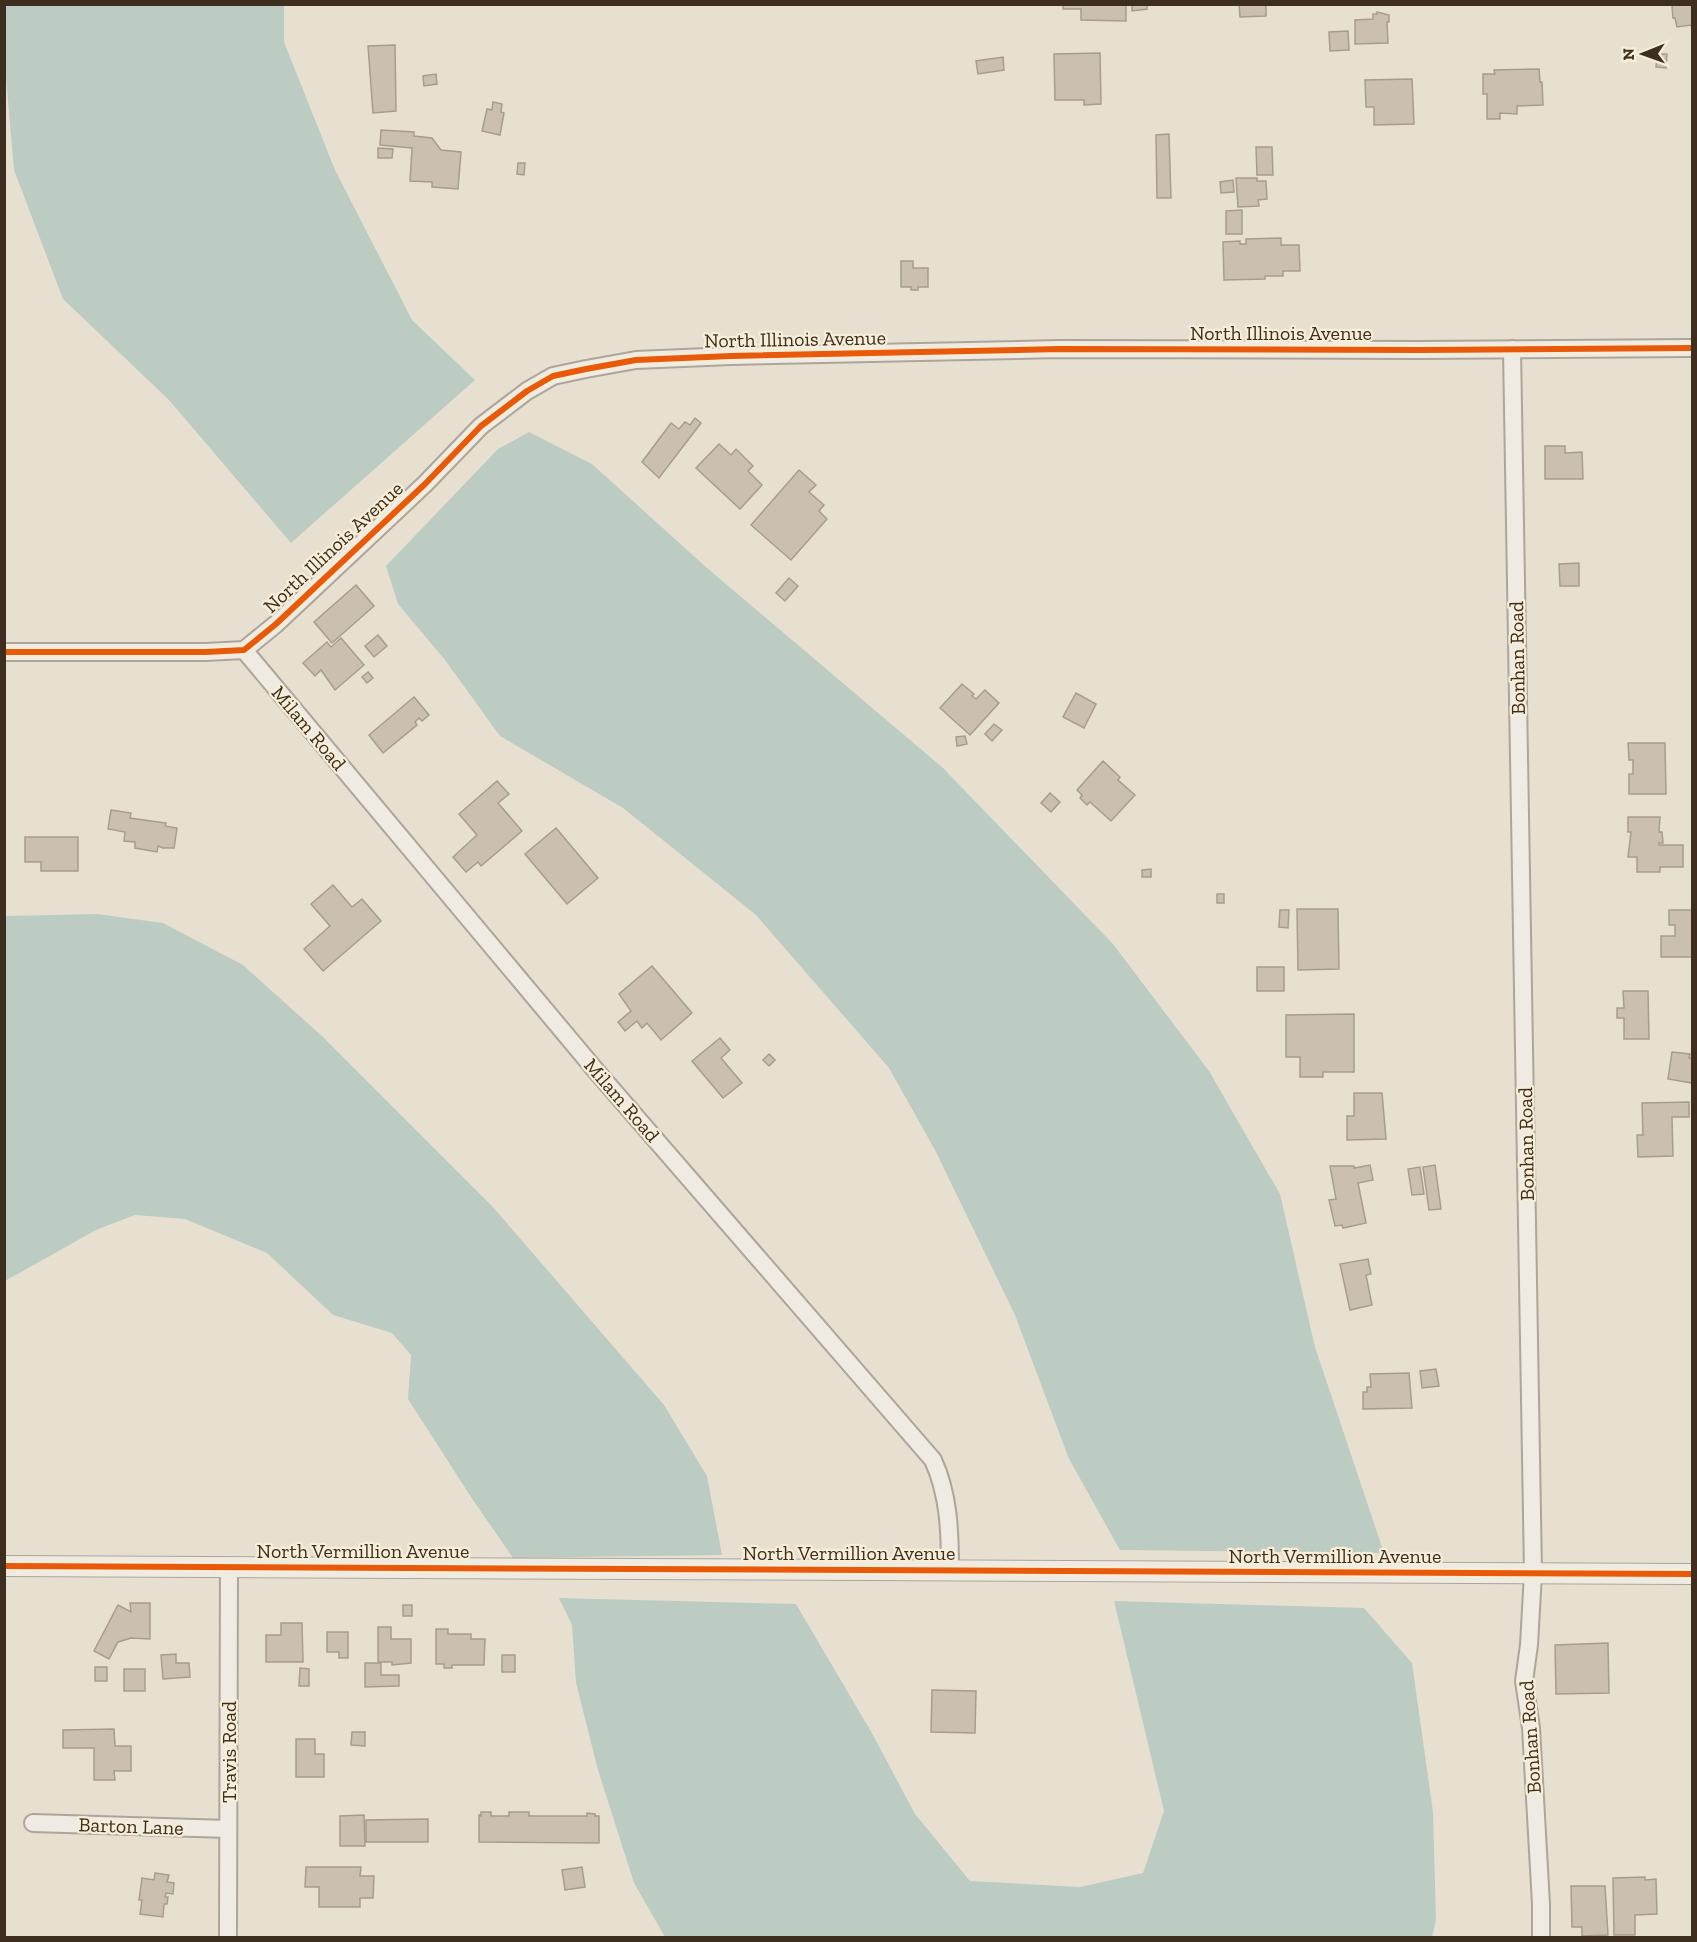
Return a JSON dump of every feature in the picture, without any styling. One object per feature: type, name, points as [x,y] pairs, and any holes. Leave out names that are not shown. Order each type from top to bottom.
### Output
[{"type":"street","name":"North Illinois Avenue","points":[[244,650],[276,624],[424,484],[481,426],[553,376],[636,360],[731,356],[1060,349],[1692,348]]},
{"type":"street","name":"Bonhan Road","points":[[1512,349],[1533,1573],[1529,1645],[1524,1681],[1531,1728],[1541,1938]]},
{"type":"street","points":[[4,652],[244,650]]},
{"type":"street","name":"Milam Road","points":[[244,650],[597,1072],[933,1460],[945,1491],[950,1570]]},
{"type":"street","name":"North Vermillion Avenue","points":[[4,1566],[1692,1574]]},
{"type":"street","name":"Travis Road","points":[[228,1938],[229,1567]]},
{"type":"street","name":"Barton Lane","points":[[33,1823],[228,1829]]},
{"type":"shaded area","points":[[4,5],[284,5],[284,42],[335,170],[412,320],[475,380],[291,543],[169,400],[63,299],[14,170],[5,66]]},
{"type":"shaded area","points":[[529,432],[592,464],[707,568],[943,768],[1113,944],[1209,1071],[1280,1194],[1315,1347],[1384,1553],[1120,1550],[1069,1459],[1015,1315],[935,1150],[889,1068],[756,915],[623,808],[500,736],[445,660],[398,604],[386,566],[498,449]]},
{"type":"shaded area","points":[[97,914],[163,923],[243,965],[323,1037],[492,1206],[664,1405],[707,1476],[722,1555],[513,1558],[408,1399],[411,1355],[392,1333],[333,1315],[267,1253],[185,1219],[135,1215],[96,1230],[5,1281],[5,916]]},
{"type":"shaded area","points":[[559,1598],[796,1604],[873,1735],[915,1814],[970,1881],[1080,1887],[1143,1873],[1164,1811],[1114,1601],[1364,1608],[1412,1663],[1433,1812],[1436,1920],[1432,1937],[665,1937],[634,1883],[598,1770],[576,1683],[572,1625]]},
{"type":"building","points":[[1063,4],[1126,4],[1126,21],[1081,20],[1081,9],[1063,9]]},
{"type":"building","points":[[1132,4],[1147,4],[1147,9],[1132,11]]},
{"type":"building","points":[[1239,4],[1266,4],[1266,16],[1240,17]]},
{"type":"building","points":[[1674,4],[1692,4],[1692,28],[1691,25],[1677,27],[1675,18],[1673,18]]},
{"type":"building","points":[[1377,12],[1389,15],[1388,43],[1355,44],[1355,20],[1373,19],[1373,14]]},
{"type":"building","points":[[1348,31],[1349,50],[1330,51],[1329,32]]},
{"type":"building","points":[[395,45],[396,111],[373,113],[368,46]]},
{"type":"building","points":[[1100,53],[1101,104],[1084,105],[1084,100],[1055,100],[1054,54]]},
{"type":"building","points":[[1657,54],[1667,54],[1666,68],[1656,67]]},
{"type":"building","points":[[1003,57],[1004,70],[978,74],[976,61]]},
{"type":"building","points":[[1539,69],[1543,105],[1517,106],[1517,114],[1500,113],[1500,119],[1487,119],[1487,94],[1483,94],[1483,74],[1495,74],[1494,70]]},
{"type":"building","points":[[436,74],[437,84],[424,86],[423,76]]},
{"type":"building","points":[[1412,79],[1414,124],[1374,125],[1374,107],[1366,107],[1365,80]]},
{"type":"building","points":[[493,102],[502,104],[501,112],[504,113],[500,135],[482,131],[487,109],[492,110]]},
{"type":"building","points":[[381,130],[414,132],[414,136],[432,138],[441,150],[461,152],[458,189],[432,187],[432,182],[410,181],[412,148],[380,145]]},
{"type":"building","points":[[1169,134],[1171,198],[1157,198],[1156,135]]},
{"type":"building","points":[[1256,147],[1272,147],[1273,175],[1257,175]]},
{"type":"building","points":[[378,148],[393,149],[392,158],[378,158]]},
{"type":"building","points":[[518,163],[525,163],[524,175],[517,174]]},
{"type":"building","points":[[1236,178],[1257,178],[1257,181],[1266,181],[1267,199],[1258,200],[1259,206],[1238,207]]},
{"type":"building","points":[[1233,180],[1234,192],[1221,193],[1220,182]]},
{"type":"building","points":[[1242,210],[1242,234],[1226,234],[1226,211]]},
{"type":"building","points":[[1281,238],[1281,245],[1299,245],[1300,271],[1283,271],[1283,276],[1265,276],[1265,279],[1224,280],[1223,242],[1240,241],[1240,244],[1246,244],[1246,239]]},
{"type":"building","points":[[901,261],[913,261],[913,268],[928,268],[928,287],[911,290],[911,287],[901,287]]},
{"type":"building","points":[[695,418],[701,423],[659,478],[642,462],[671,423],[679,429],[685,422],[690,425]]},
{"type":"building","points":[[719,444],[731,455],[736,449],[753,466],[748,471],[762,485],[740,509],[696,468]]},
{"type":"building","points":[[1545,446],[1565,446],[1565,453],[1582,452],[1583,479],[1545,479]]},
{"type":"building","points":[[799,470],[816,485],[809,492],[824,505],[819,511],[827,519],[791,560],[751,525]]},
{"type":"building","points":[[1579,563],[1579,586],[1560,586],[1559,564]]},
{"type":"building","points":[[789,578],[798,586],[785,601],[776,593]]},
{"type":"building","points":[[356,585],[374,606],[332,643],[314,622]]},
{"type":"building","points":[[378,635],[387,646],[374,657],[365,646]]},
{"type":"building","points":[[341,638],[364,665],[335,690],[321,670],[315,676],[303,663],[327,642],[331,647]]},
{"type":"building","points":[[368,672],[373,678],[367,683],[362,677]]},
{"type":"building","points":[[962,684],[974,694],[972,696],[976,699],[985,690],[999,703],[970,735],[940,708]]},
{"type":"building","points":[[1076,693],[1096,704],[1084,728],[1063,717]]},
{"type":"building","points":[[414,697],[429,715],[422,721],[419,718],[415,722],[417,725],[383,753],[369,735]]},
{"type":"building","points":[[994,724],[1002,730],[992,741],[985,734]]},
{"type":"building","points":[[965,736],[967,744],[957,746],[956,737]]},
{"type":"building","points":[[1628,743],[1665,743],[1666,794],[1629,794],[1629,774],[1633,774],[1633,760],[1629,760]]},
{"type":"building","points":[[1103,761],[1120,777],[1118,780],[1135,795],[1111,821],[1090,802],[1087,805],[1080,798],[1082,795],[1077,790]]},
{"type":"building","points":[[497,781],[509,794],[498,803],[522,831],[481,866],[478,862],[466,872],[453,857],[477,835],[459,814]]},
{"type":"building","points":[[1050,793],[1060,802],[1051,812],[1041,803]]},
{"type":"building","points":[[111,810],[131,813],[130,818],[166,823],[165,826],[177,828],[174,848],[158,846],[157,852],[135,848],[135,842],[124,841],[125,832],[108,829]]},
{"type":"building","points":[[1628,817],[1660,817],[1659,832],[1662,832],[1663,843],[1659,845],[1683,845],[1683,867],[1660,867],[1660,872],[1637,872],[1637,857],[1628,857],[1631,832],[1628,832]]},
{"type":"building","points":[[556,828],[598,878],[567,904],[525,854]]},
{"type":"building","points":[[25,837],[78,837],[78,871],[41,871],[41,862],[25,862]]},
{"type":"building","points":[[1151,869],[1151,877],[1142,877],[1142,870]]},
{"type":"building","points":[[333,885],[352,907],[362,899],[381,921],[323,971],[304,949],[330,926],[311,904]]},
{"type":"building","points":[[1217,894],[1224,894],[1224,903],[1217,903]]},
{"type":"building","points":[[1297,909],[1338,909],[1339,969],[1298,970]]},
{"type":"building","points":[[1280,910],[1289,910],[1288,928],[1279,927]]},
{"type":"building","points":[[1669,910],[1692,910],[1692,957],[1661,957],[1661,936],[1675,936],[1675,925],[1669,925]]},
{"type":"building","points":[[652,966],[692,1013],[661,1040],[647,1023],[642,1028],[637,1021],[625,1031],[618,1022],[631,1011],[619,994]]},
{"type":"building","points":[[1257,967],[1284,967],[1284,991],[1257,991]]},
{"type":"building","points":[[1623,991],[1648,991],[1649,1039],[1624,1039],[1624,1018],[1617,1018],[1617,1008],[1624,1008]]},
{"type":"building","points":[[1354,1014],[1354,1072],[1323,1072],[1323,1077],[1300,1077],[1300,1057],[1286,1057],[1286,1015]]},
{"type":"building","points":[[720,1038],[730,1050],[721,1058],[742,1083],[723,1098],[692,1061]]},
{"type":"building","points":[[1672,1052],[1690,1054],[1692,1083],[1668,1079]]},
{"type":"building","points":[[769,1054],[775,1060],[769,1066],[763,1060]]},
{"type":"building","points":[[1354,1093],[1382,1093],[1386,1139],[1347,1140],[1347,1116],[1354,1116]]},
{"type":"building","points":[[1689,1102],[1689,1117],[1672,1117],[1673,1156],[1638,1157],[1637,1135],[1643,1135],[1642,1103]]},
{"type":"building","points":[[1370,1165],[1373,1180],[1358,1183],[1366,1223],[1343,1228],[1342,1225],[1335,1226],[1329,1200],[1336,1199],[1330,1166],[1354,1166],[1354,1168]]},
{"type":"building","points":[[1435,1165],[1441,1209],[1429,1210],[1423,1167]]},
{"type":"building","points":[[1420,1167],[1424,1194],[1412,1195],[1408,1169]]},
{"type":"building","points":[[1368,1259],[1371,1274],[1366,1275],[1372,1305],[1350,1310],[1340,1264]]},
{"type":"building","points":[[1436,1369],[1439,1386],[1422,1388],[1420,1371]]},
{"type":"building","points":[[1409,1373],[1412,1408],[1363,1409],[1363,1392],[1367,1392],[1367,1387],[1371,1387],[1370,1374]]},
{"type":"building","points":[[130,1603],[150,1603],[150,1639],[131,1638],[118,1642],[109,1659],[94,1651],[118,1605],[131,1612]]},
{"type":"building","points":[[403,1605],[412,1605],[412,1616],[403,1616]]},
{"type":"building","points":[[281,1623],[302,1623],[303,1662],[266,1662],[266,1635],[281,1635]]},
{"type":"building","points":[[378,1627],[391,1627],[391,1639],[411,1639],[411,1663],[392,1665],[392,1662],[378,1662]]},
{"type":"building","points":[[436,1629],[448,1629],[448,1634],[471,1634],[471,1639],[485,1639],[484,1665],[452,1665],[452,1668],[444,1668],[444,1664],[436,1664]]},
{"type":"building","points":[[327,1632],[348,1632],[348,1658],[339,1658],[339,1652],[327,1652]]},
{"type":"building","points":[[1608,1643],[1609,1693],[1556,1694],[1555,1645]]},
{"type":"building","points":[[176,1654],[176,1663],[189,1663],[190,1677],[163,1679],[161,1655]]},
{"type":"building","points":[[502,1655],[515,1655],[515,1672],[502,1672]]},
{"type":"building","points":[[365,1663],[381,1663],[381,1675],[399,1675],[399,1686],[365,1687]]},
{"type":"building","points":[[95,1667],[107,1667],[107,1681],[95,1681]]},
{"type":"building","points":[[300,1668],[309,1669],[309,1686],[299,1686]]},
{"type":"building","points":[[124,1669],[145,1669],[145,1691],[124,1691]]},
{"type":"building","points":[[932,1690],[976,1691],[975,1733],[931,1732]]},
{"type":"building","points":[[114,1729],[115,1746],[131,1746],[131,1771],[114,1771],[115,1780],[94,1780],[94,1748],[63,1748],[63,1730]]},
{"type":"building","points":[[352,1732],[365,1732],[365,1746],[351,1745]]},
{"type":"building","points":[[296,1739],[315,1739],[315,1754],[324,1754],[324,1777],[296,1777]]},
{"type":"building","points":[[481,1812],[491,1812],[491,1816],[509,1816],[509,1812],[529,1812],[529,1816],[595,1814],[599,1816],[599,1843],[479,1842]]},
{"type":"building","points":[[364,1815],[365,1846],[340,1846],[340,1816]]},
{"type":"building","points":[[428,1819],[428,1842],[366,1842],[366,1820]]},
{"type":"building","points":[[306,1867],[361,1867],[360,1876],[374,1876],[373,1898],[360,1898],[360,1907],[319,1907],[319,1887],[305,1887]]},
{"type":"building","points":[[582,1867],[585,1887],[565,1890],[562,1870]]},
{"type":"building","points":[[155,1873],[169,1875],[167,1882],[174,1883],[173,1894],[166,1893],[165,1897],[168,1897],[167,1904],[164,1904],[163,1917],[140,1914],[142,1878],[154,1880]]},
{"type":"building","points":[[1645,1877],[1645,1880],[1656,1879],[1657,1914],[1635,1915],[1635,1935],[1614,1935],[1613,1878]]},
{"type":"building","points":[[1571,1886],[1605,1886],[1608,1935],[1582,1936],[1582,1927],[1572,1927]]},
{"type":"cycle path","points":[[4,652],[244,650],[276,624],[425,484],[481,426],[527,391],[553,376],[586,369],[636,360],[1060,349],[1692,348]]},
{"type":"cycle path","points":[[4,1566],[1692,1574]]}]
